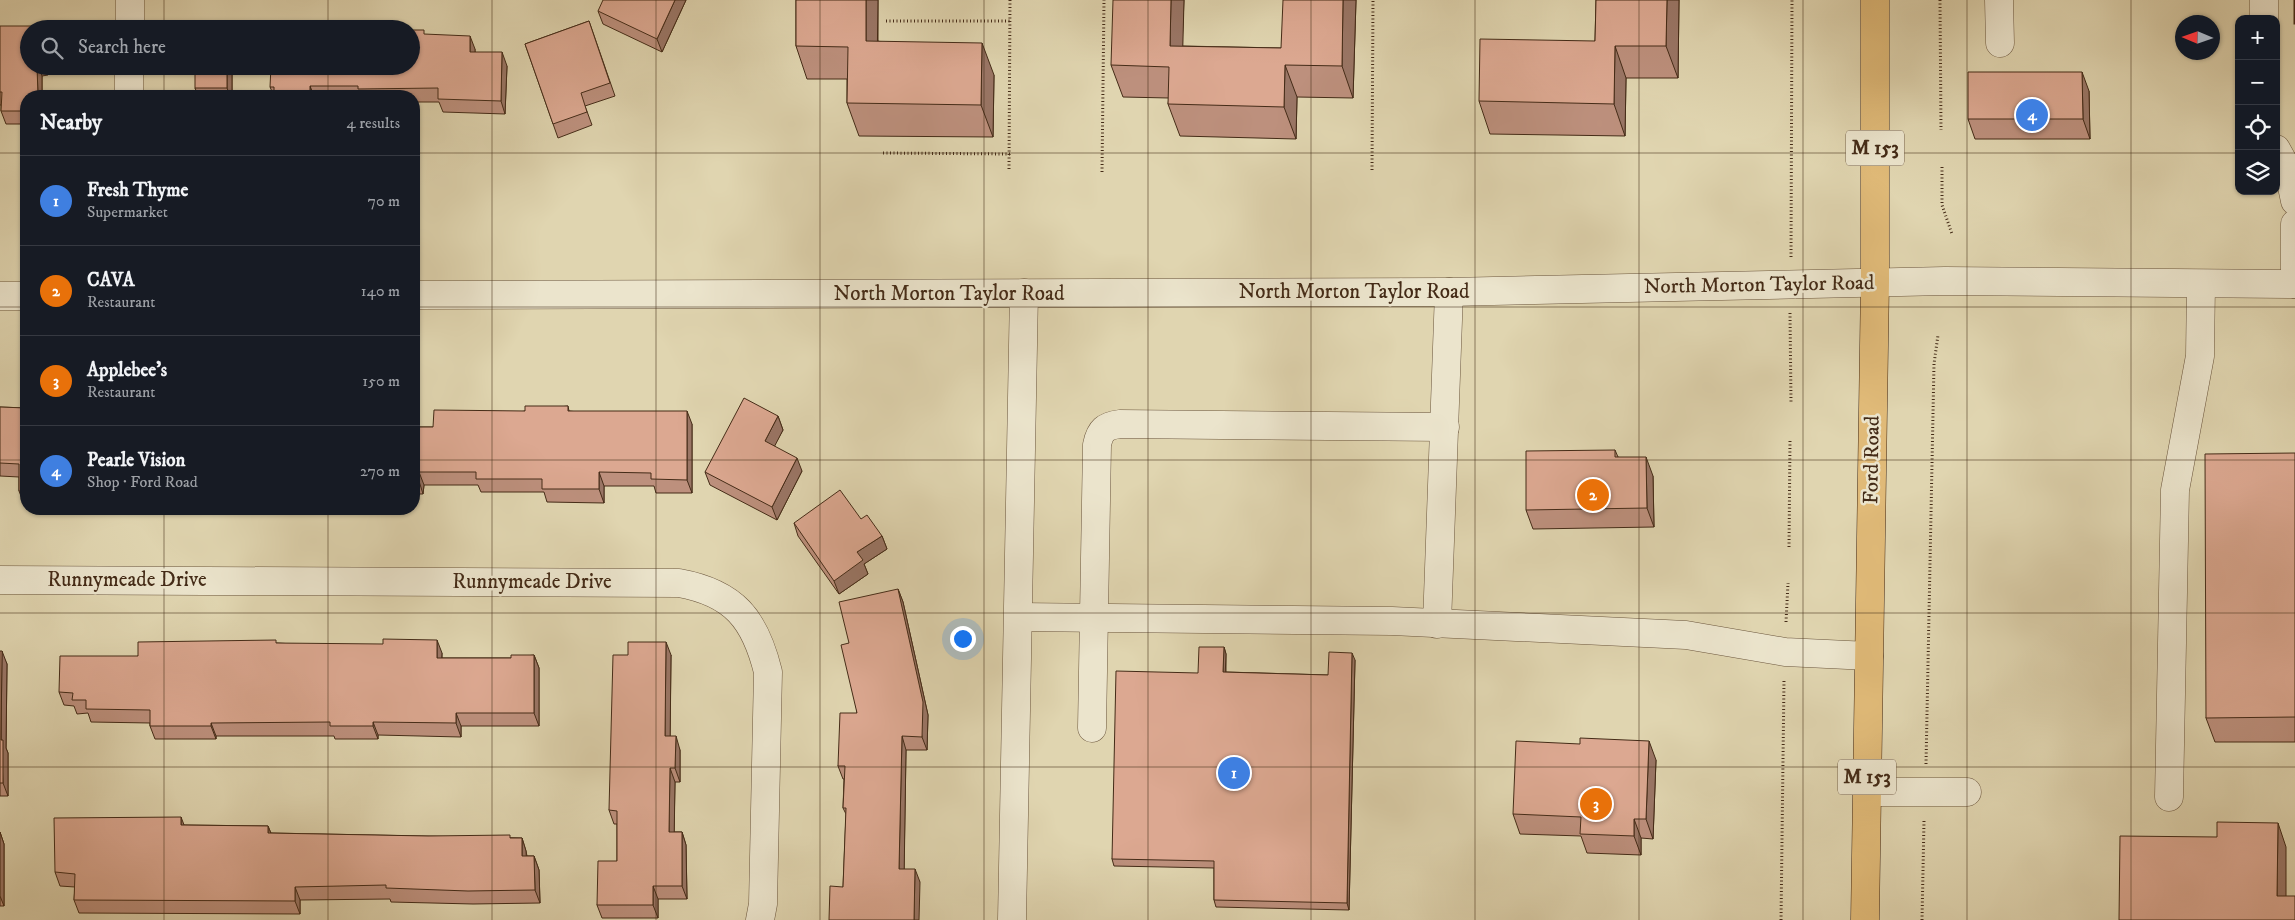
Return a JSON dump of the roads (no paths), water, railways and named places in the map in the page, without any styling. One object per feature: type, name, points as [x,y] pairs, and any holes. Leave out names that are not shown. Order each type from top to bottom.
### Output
[{"type":"main road","name":"Ford Road","points":[[1865,920],[1875,282],[1875,0]]},
{"type":"street","points":[[130,0],[130,20]]},
{"type":"street","points":[[1999,0],[2000,43]]},
{"type":"street","points":[[2264,0],[2264,15]]},
{"type":"street","points":[[129,75],[129,90]]},
{"type":"street","points":[[2277,150],[2289,172],[2295,202]]},
{"type":"street","points":[[2295,224],[2295,284]]},
{"type":"street","name":"North Morton Taylor Road","points":[[420,295],[1449,292],[1945,281],[2295,284]]},
{"type":"street","points":[[2169,798],[2175,490],[2200,356],[2201,284]]},
{"type":"street","points":[[1436,624],[1449,292]]},
{"type":"street","points":[[1012,920],[1024,294]]},
{"type":"street","points":[[0,296],[20,296]]},
{"type":"street","points":[[1092,728],[1097,444],[1099,433],[1108,425],[1445,427]]},
{"type":"street","name":"Runnymeade Drive","points":[[0,580],[679,583],[713,592],[741,613],[752,627],[761,643],[768,672],[763,904],[760,920]]},
{"type":"street","points":[[1019,616],[1436,624],[1686,635],[1785,652],[1869,656]]},
{"type":"street","points":[[1867,792],[1967,792]]},
{"type":"place","name":"Pearle Vision","points":[[2032,115]]},
{"type":"place","name":"CAVA","points":[[1593,495]]},
{"type":"place","name":"Fresh Thyme","points":[[1234,773]]},
{"type":"place","name":"Applebee's","points":[[1596,804]]}]
